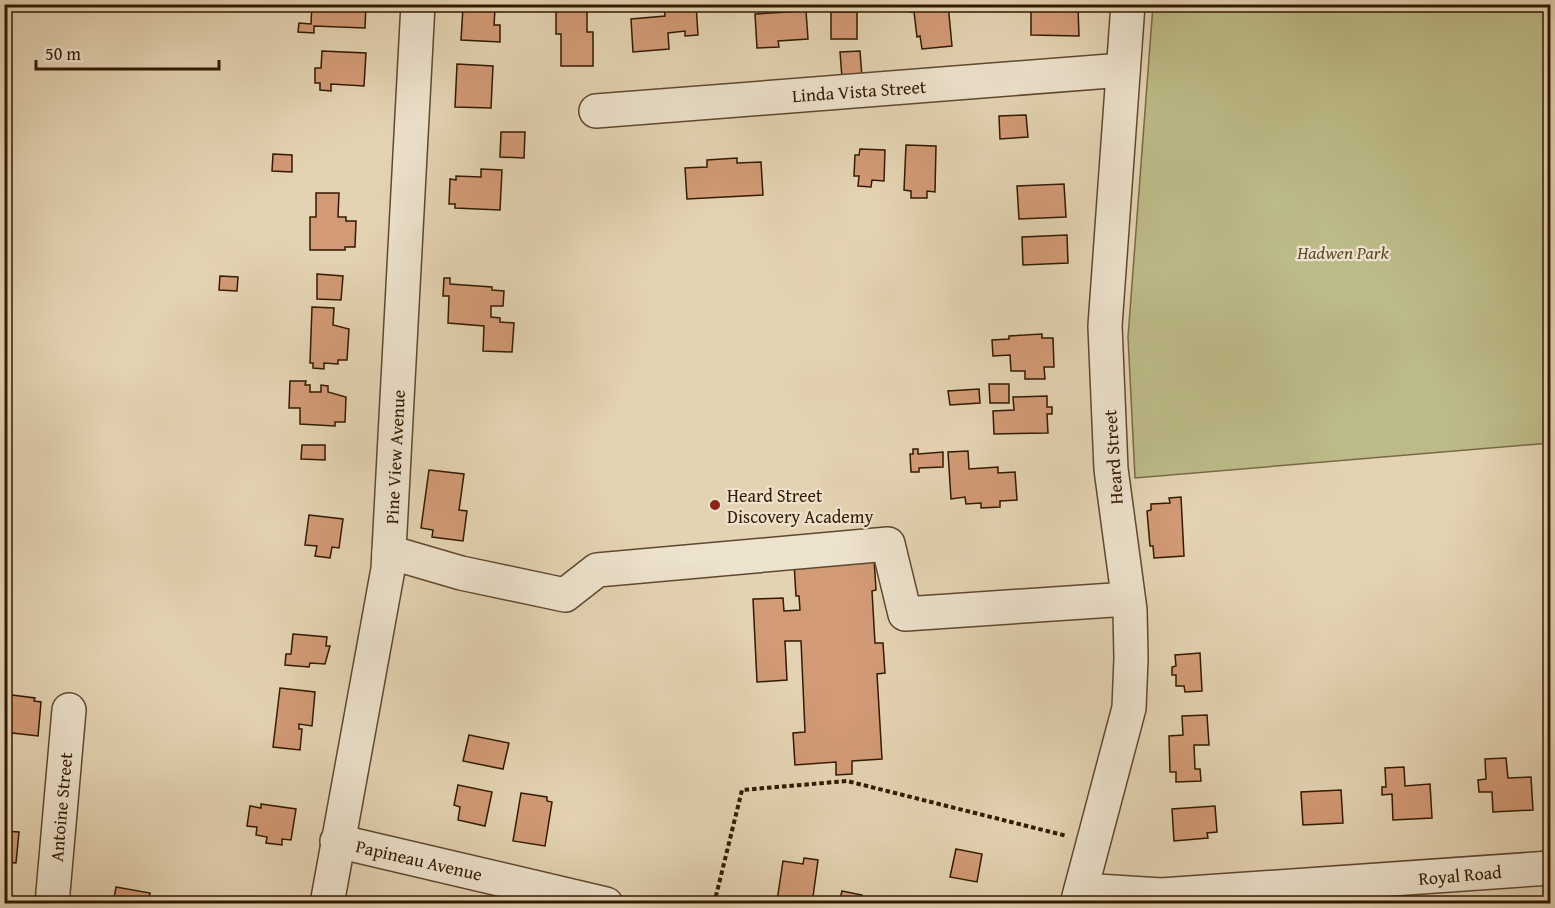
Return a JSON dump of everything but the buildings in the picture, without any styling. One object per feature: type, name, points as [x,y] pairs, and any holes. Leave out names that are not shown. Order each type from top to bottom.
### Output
[{"type":"street","name":"Pine View Avenue","points":[[327,903],[389,552],[418,4]]},
{"type":"street","name":"Heard Street","points":[[1079,897],[1129,708],[1131,659],[1128,599],[1112,469],[1105,326],[1128,4]]},
{"type":"street","name":"Linda Vista Street","points":[[596,111],[1123,70]]},
{"type":"street","points":[[389,552],[461,573],[565,595],[597,570],[888,544],[905,614],[1128,599]]},
{"type":"street","name":"Antoine Street","points":[[52,903],[69,710]]},
{"type":"street","name":"Papineau Avenue","points":[[337,841],[606,903]]},
{"type":"street","name":"Royal Road","points":[[1079,897],[1161,895],[1551,868]]},
{"type":"path","points":[[714,903],[742,790],[847,781],[1094,843]]},
{"type":"green space","name":"Hadwen Park","points":[[1153,5],[1550,5],[1550,443],[1135,478],[1128,337]]},
{"type":"place","name":"Heard Street Discovery Academy","points":[[715,505]]}]
